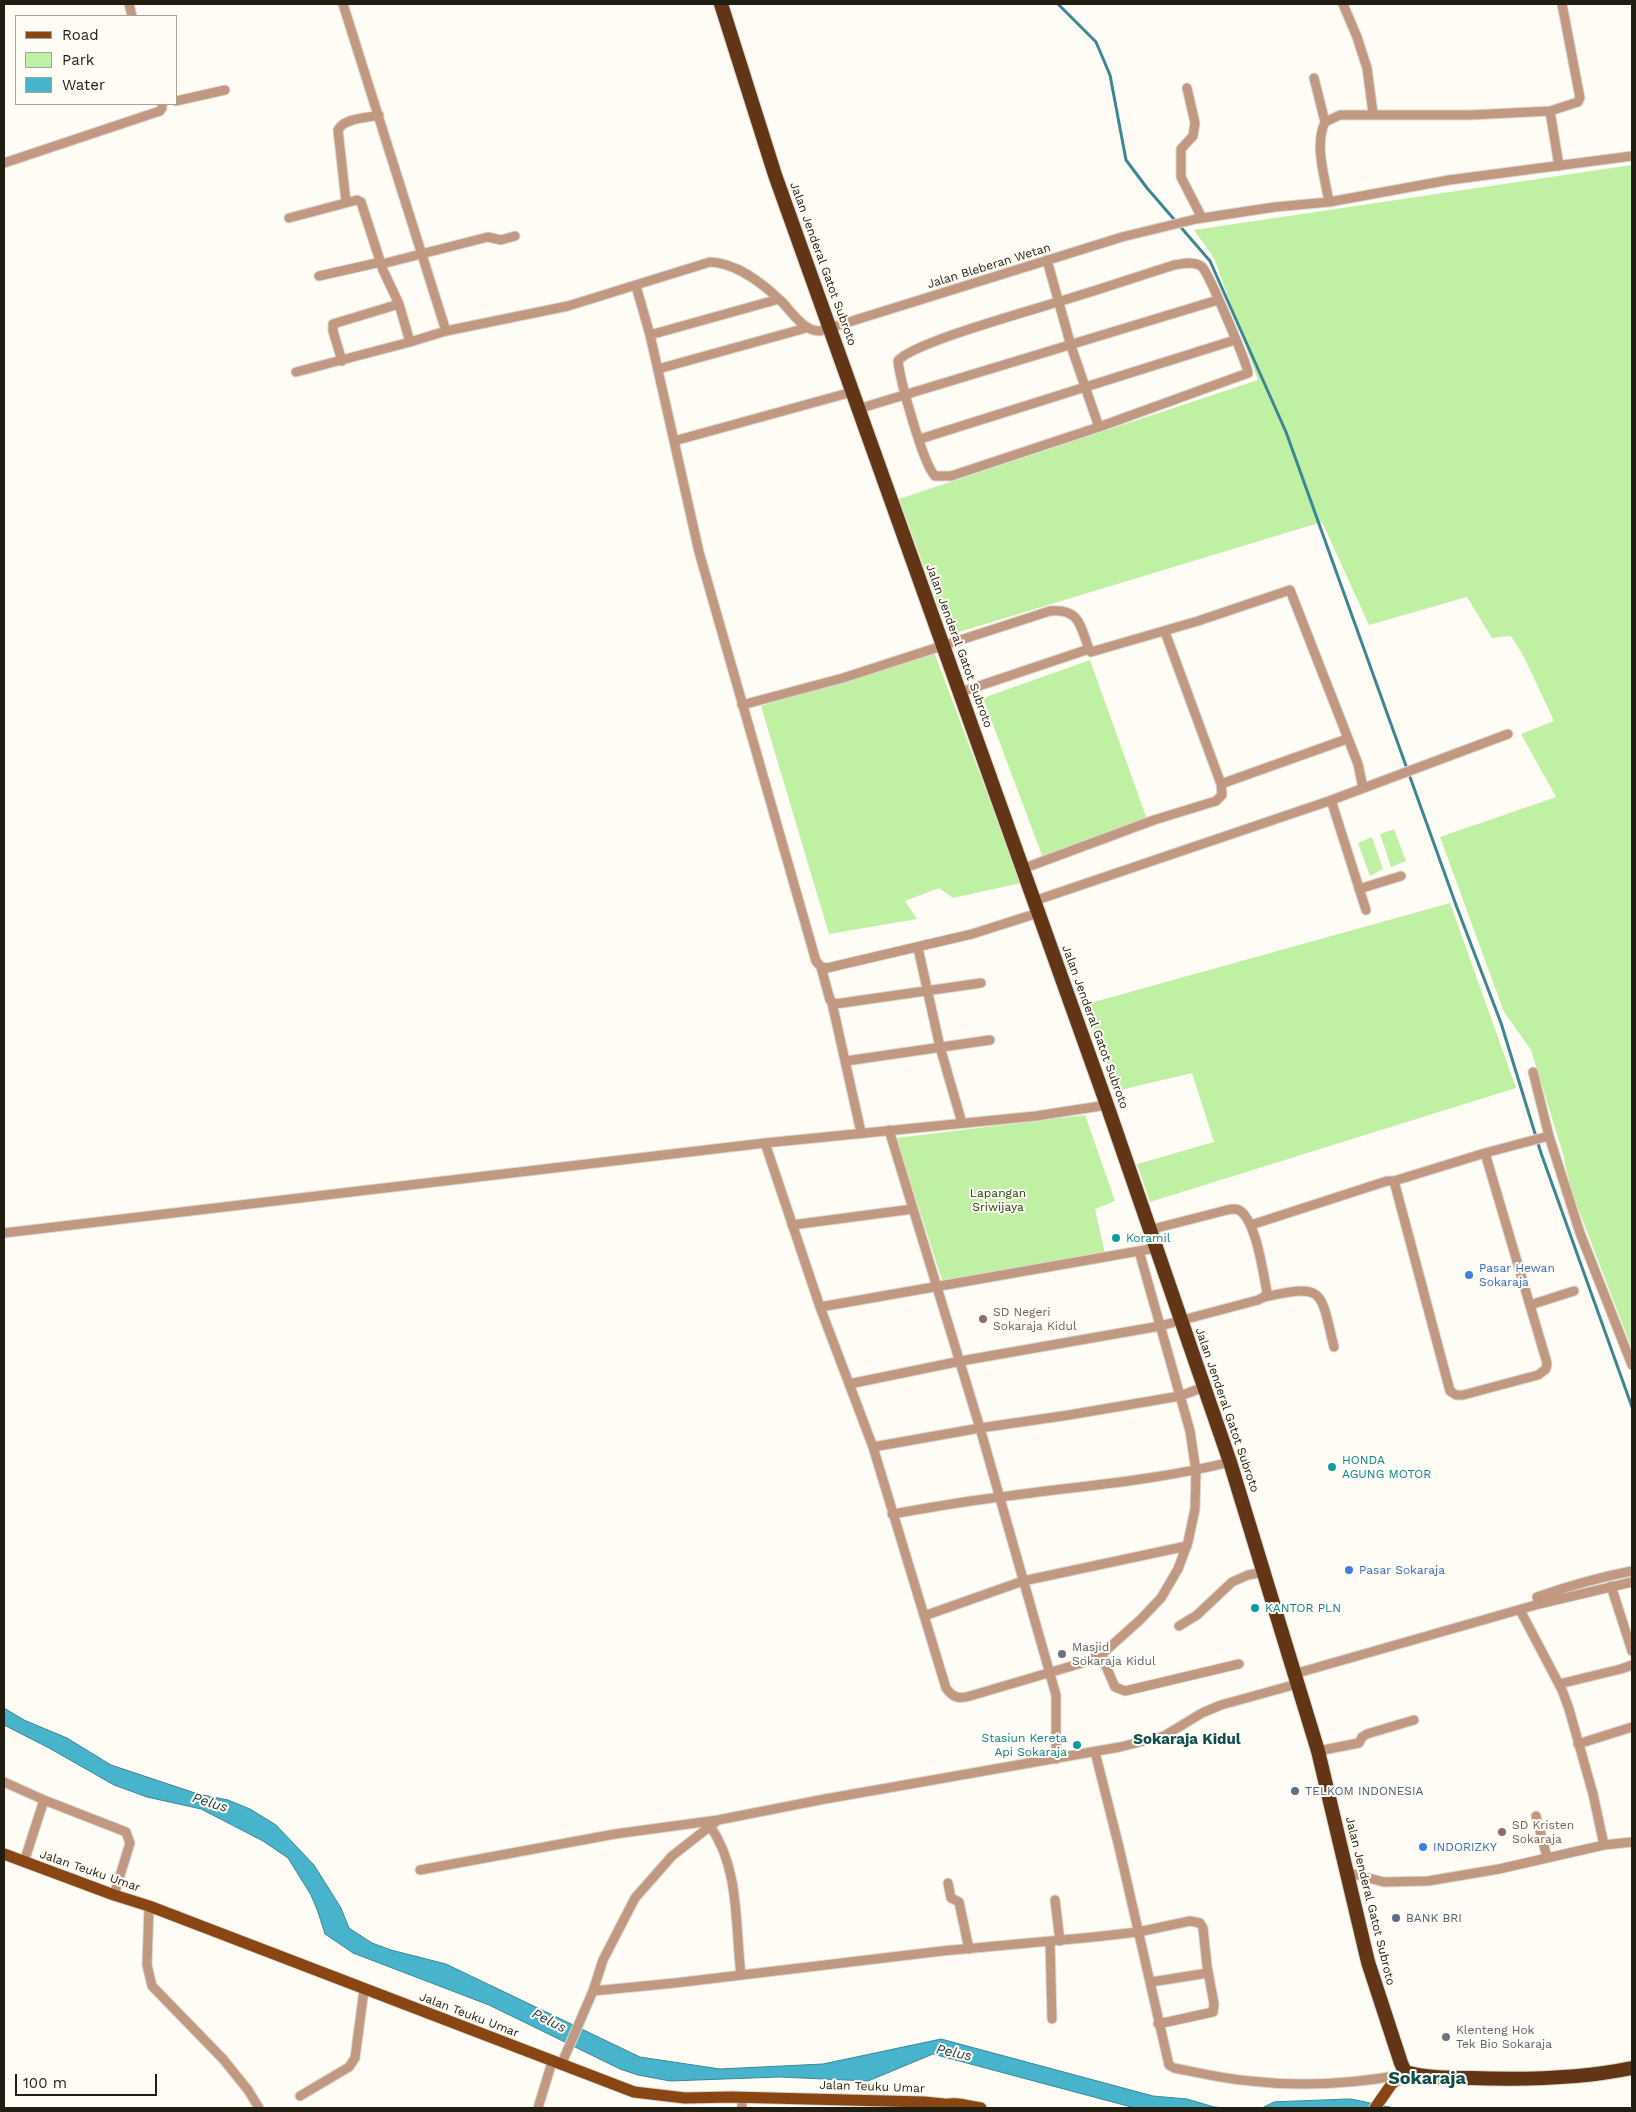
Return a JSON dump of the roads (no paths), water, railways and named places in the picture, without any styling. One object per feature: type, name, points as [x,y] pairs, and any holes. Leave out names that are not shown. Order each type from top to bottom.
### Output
[{"type":"highway","name":"Jalan Jenderal Gatot Subroto","points":[[721,4],[775,175],[961,692],[1107,1105],[1230,1462],[1318,1752],[1368,1962],[1404,2073]]},
{"type":"highway","points":[[1404,2073],[1430,2077],[1516,2079],[1581,2077],[1632,2068]]},
{"type":"main road","name":"Jalan Teuku Umar","points":[[4,1854],[149,1906],[364,1990],[559,2061],[634,2092],[742,2103],[924,2102],[940,2106],[981,2108]]},
{"type":"main road","points":[[1376,2108],[1391,2085],[1404,2073]]},
{"type":"street","points":[[343,4],[379,115],[404,203],[423,253],[446,331]]},
{"type":"street","points":[[1343,4],[1357,37],[1367,68],[1373,113]]},
{"type":"street","points":[[1329,202],[1320,151],[1321,130],[1325,122],[1340,115],[1373,113],[1479,115],[1550,111],[1578,102],[1580,98],[1562,4]]},
{"type":"street","points":[[1314,78],[1325,122]]},
{"type":"street","points":[[1187,88],[1195,123],[1193,136],[1181,149],[1181,177],[1199,219]]},
{"type":"street","points":[[178,101],[224,90]]},
{"type":"street","points":[[4,163],[160,111],[163,105]]},
{"type":"street","points":[[1550,111],[1559,166]]},
{"type":"street","points":[[346,202],[338,130],[341,125],[349,122],[379,115]]},
{"type":"street","name":"Jalan Bleberan Wetan","points":[[658,369],[806,328],[820,332],[1154,228],[1199,219],[1329,202],[1449,180],[1632,156]]},
{"type":"street","points":[[289,218],[346,202],[357,200],[361,202],[381,263],[399,304],[410,342]]},
{"type":"street","points":[[319,276],[488,237],[502,240],[515,236]]},
{"type":"street","points":[[1047,260],[1071,346],[1099,427]]},
{"type":"street","points":[[296,372],[342,361],[446,331],[568,306],[710,262],[725,264],[755,279],[779,299],[806,328]]},
{"type":"street","points":[[1192,263],[1203,268],[1218,300],[1247,368],[1248,373],[1245,376],[951,476],[935,476],[932,473],[905,396],[898,361],[904,354],[921,346],[1174,266],[1192,263]]},
{"type":"street","points":[[636,286],[650,335],[699,552],[816,961],[821,967],[827,993],[832,1003],[861,1132]]},
{"type":"street","points":[[650,335],[779,299]]},
{"type":"street","points":[[858,409],[1218,300]]},
{"type":"street","points":[[342,361],[333,331],[333,324],[399,304]]},
{"type":"street","points":[[920,439],[1235,340]]},
{"type":"street","points":[[674,441],[852,392]]},
{"type":"street","points":[[742,705],[844,678],[943,644],[1050,611],[1063,610],[1076,617],[1091,652],[1165,632],[1290,590],[1358,764],[1363,788]]},
{"type":"street","points":[[1022,869],[1154,820],[1216,801],[1222,795],[1221,784],[1165,632]]},
{"type":"street","points":[[961,692],[1089,649]]},
{"type":"street","points":[[821,967],[827,968],[972,934],[1036,907],[1508,734]]},
{"type":"street","points":[[1221,784],[1347,739]]},
{"type":"street","points":[[1331,800],[1366,910]]},
{"type":"street","points":[[1359,888],[1401,876]]},
{"type":"street","points":[[918,948],[940,1047],[962,1123]]},
{"type":"street","points":[[832,1003],[841,1004],[981,984]]},
{"type":"street","points":[[846,1062],[990,1040]]},
{"type":"street","points":[[1533,1072],[1545,1138],[1632,1365]]},
{"type":"street","points":[[4,1232],[765,1142],[1036,1116],[1107,1105]]},
{"type":"street","points":[[889,1130],[912,1209],[961,1361],[1050,1672],[1056,1695],[1056,1759]]},
{"type":"street","points":[[1251,1224],[1387,1181],[1394,1181],[1485,1153],[1545,1138]]},
{"type":"street","points":[[765,1142],[820,1307],[873,1448],[946,1688],[951,1696],[960,1698],[970,1696],[1082,1663],[1101,1655],[1161,1598],[1178,1569],[1195,1509],[1196,1471],[1190,1431],[1139,1251]]},
{"type":"street","points":[[1394,1181],[1450,1391],[1456,1395],[1463,1395],[1538,1375],[1546,1369],[1547,1362],[1485,1153]]},
{"type":"street","points":[[792,1225],[912,1209]]},
{"type":"street","points":[[1149,1230],[1235,1209],[1243,1214],[1251,1224],[1267,1292],[1264,1297]]},
{"type":"street","points":[[820,1307],[1156,1248]]},
{"type":"street","points":[[850,1384],[961,1361],[1160,1326],[1292,1291],[1315,1293],[1322,1300],[1334,1347]]},
{"type":"street","points":[[1530,1304],[1574,1291]]},
{"type":"street","points":[[873,1448],[980,1428],[1180,1396],[1204,1387]]},
{"type":"street","points":[[892,1514],[1000,1497],[1133,1481],[1196,1471],[1230,1462]]},
{"type":"street","points":[[924,1616],[1023,1581],[1186,1546]]},
{"type":"street","points":[[1539,1604],[1537,1597],[1551,1592],[1589,1579],[1632,1571]]},
{"type":"street","points":[[1180,1626],[1197,1615],[1232,1582],[1264,1572]]},
{"type":"street","points":[[420,1870],[615,1834],[718,1820],[1146,1742],[1164,1736],[1202,1713],[1221,1705],[1296,1679],[1539,1604],[1632,1582]]},
{"type":"street","points":[[1611,1586],[1632,1651]]},
{"type":"street","points":[[1520,1610],[1559,1684],[1569,1709],[1593,1794],[1604,1845]]},
{"type":"street","points":[[1101,1655],[1115,1687],[1125,1691],[1239,1664]]},
{"type":"street","points":[[1559,1684],[1632,1665]]},
{"type":"street","points":[[1318,1752],[1359,1743],[1366,1734],[1414,1720]]},
{"type":"street","points":[[1578,1744],[1632,1727]]},
{"type":"street","points":[[1095,1752],[1151,1982],[1158,2024],[1169,2065],[1174,2068],[1223,2078],[1276,2084],[1362,2082],[1404,2073]]},
{"type":"street","points":[[4,1782],[126,1832],[130,1842],[114,1895]]},
{"type":"street","points":[[24,1862],[44,1800]]},
{"type":"street","points":[[1536,1816],[1547,1857]]},
{"type":"street","points":[[538,2108],[593,1991],[602,1960],[635,1898],[672,1856],[718,1820]]},
{"type":"street","points":[[710,1826],[724,1857],[733,1885],[741,1975]]},
{"type":"street","points":[[1346,1872],[1384,1882],[1428,1881],[1499,1869],[1604,1845],[1632,1842]]},
{"type":"street","points":[[948,1883],[951,1898],[959,1902],[969,1949]]},
{"type":"street","points":[[1056,1900],[1060,1941]]},
{"type":"street","points":[[149,1906],[147,1965],[152,1986],[222,2059],[248,2090],[258,2108]]},
{"type":"street","points":[[593,1991],[1138,1932],[1190,1921],[1200,1923],[1203,1928],[1214,2004],[1213,2012],[1158,2024]]},
{"type":"street","points":[[1050,1942],[1052,2019]]},
{"type":"street","points":[[1151,1982],[1208,1973]]},
{"type":"street","points":[[300,2096],[349,2067],[355,2058],[364,1990]]},
{"type":"water","name":"Pelus","points":[[4,1708],[24,1720],[67,1738],[111,1765],[198,1794],[228,1800],[250,1809],[276,1825],[314,1865],[341,1908],[349,1928],[372,1943],[391,1950],[446,1964],[640,2057],[720,2069],[823,2064],[941,2039],[1153,2096],[1187,2099],[1214,2107],[1229,2108],[1135,2108],[933,2054],[868,2081],[779,2077],[670,2081],[638,2075],[620,2069],[489,2005],[353,1953],[325,1934],[311,1895],[288,1858],[263,1841],[201,1809],[147,1797],[114,1785],[4,1725]]},
{"type":"water","points":[[1351,2099],[1394,2108],[1262,2108],[1274,2102]]},
{"type":"waterway","points":[[1058,4],[1096,42],[1110,75],[1126,160],[1147,188],[1210,261],[1286,432],[1456,905],[1501,1023],[1541,1153],[1632,1407]]},
{"type":"place","name":"Koramil","points":[[1116,1238]]},
{"type":"place","name":"Pasar Hewan Sokaraja","points":[[1469,1275]]},
{"type":"place","name":"SD Negeri Sokaraja Kidul","points":[[983,1319]]},
{"type":"place","name":"HONDA AGUNG MOTOR","points":[[1332,1467]]},
{"type":"place","name":"Pasar Sokaraja","points":[[1349,1570]]},
{"type":"place","name":"KANTOR PLN","points":[[1255,1608]]},
{"type":"place","name":"Masjid Sokaraja Kidul","points":[[1062,1654]]},
{"type":"place","name":"Stasiun Kereta Api Sokaraja","points":[[1077,1745]]},
{"type":"place","name":"TELKOM INDONESIA","points":[[1295,1791]]},
{"type":"place","name":"SD Kristen Sokaraja","points":[[1502,1832]]},
{"type":"place","name":"INDORIZKY","points":[[1423,1847]]},
{"type":"place","name":"BANK BRI","points":[[1396,1918]]},
{"type":"place","name":"Klenteng Hok Tek Bio Sokaraja","points":[[1446,2037]]},
{"type":"district","name":"Sokaraja Kidul","points":[[1187,1740]]},
{"type":"district","name":"Sokaraja","points":[[1427,2079]]},
{"type":"park label","name":"Lapangan Sriwijaya","points":[[998,1200]]}]
